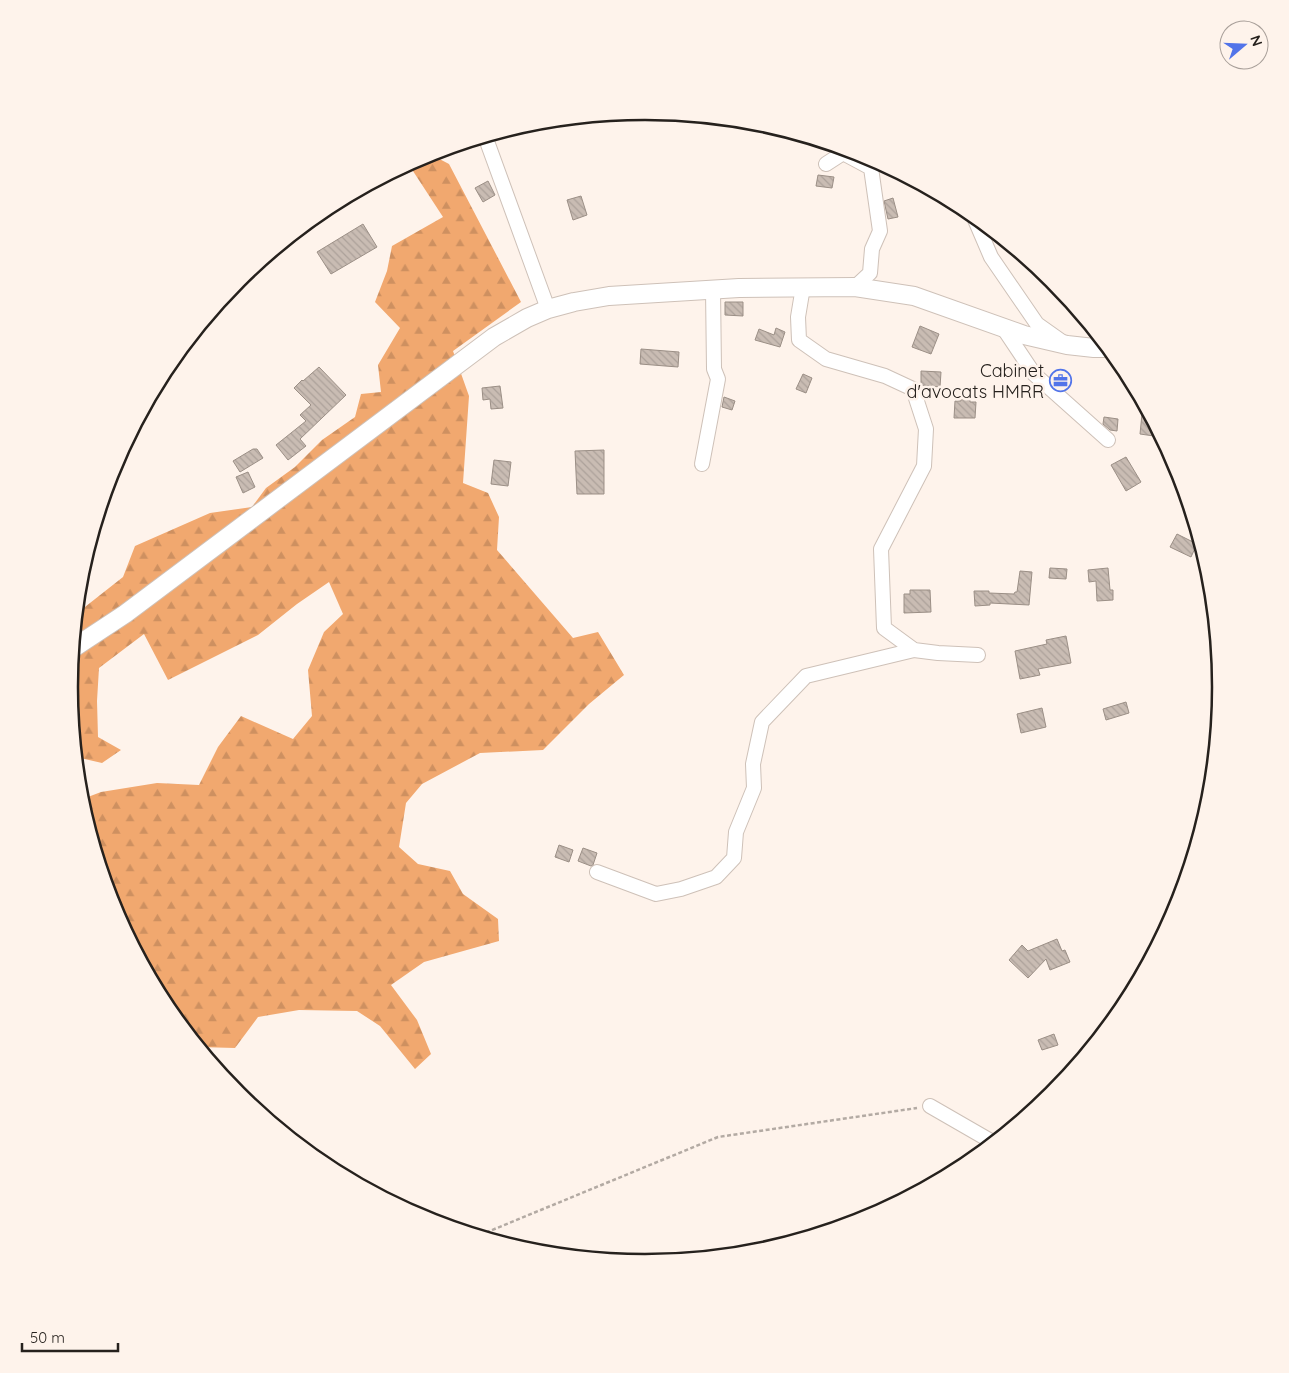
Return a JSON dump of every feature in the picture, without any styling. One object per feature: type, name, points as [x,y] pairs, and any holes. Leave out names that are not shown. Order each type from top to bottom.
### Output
[{"type":"main road","points":[[79,644],[125,614],[494,337],[526,318],[568,303],[609,296],[739,288],[855,287],[914,296],[1024,336],[1068,346],[1099,348]]},
{"type":"street","points":[[487,142],[548,309]]},
{"type":"street","points":[[826,164],[840,155]]},
{"type":"street","points":[[855,287],[870,273],[872,249],[880,231],[871,168],[865,165]]},
{"type":"street","points":[[979,229],[991,257],[1037,324],[1068,346]]},
{"type":"street","points":[[803,287],[798,317],[799,340],[826,359],[885,376],[913,389],[926,429],[924,466],[881,549],[884,628],[914,650]]},
{"type":"street","points":[[702,464],[718,379],[714,368],[713,290]]},
{"type":"street","points":[[1004,329],[1034,374],[1108,440]]},
{"type":"street","points":[[597,872],[656,894],[682,889],[716,876],[734,858],[736,832],[754,788],[753,764],[762,722],[806,676],[914,650],[978,655]]},
{"type":"street","points":[[930,1106],[987,1139]]},
{"type":"path","points":[[489,1231],[718,1137],[930,1106]]},
{"type":"green space","points":[[439,159],[449,164],[521,302],[453,351],[469,396],[463,483],[488,493],[499,517],[497,550],[573,638],[598,632],[624,675],[589,704],[543,750],[480,753],[422,784],[406,803],[399,847],[418,864],[450,871],[463,894],[498,919],[499,941],[424,962],[391,985],[417,1020],[431,1054],[415,1069],[380,1026],[357,1011],[299,1010],[258,1017],[235,1048],[208,1047],[173,1002],[153,970],[136,937],[108,869],[88,797],[101,792],[157,783],[199,785],[218,747],[241,716],[293,739],[312,716],[308,670],[324,632],[343,614],[329,582],[297,604],[258,635],[168,680],[144,634],[99,668],[97,701],[98,737],[121,750],[102,763],[82,758],[78,686],[83,609],[123,577],[135,546],[210,513],[252,507],[266,488],[295,467],[322,440],[355,417],[361,394],[381,392],[378,365],[400,328],[375,302],[387,271],[392,246],[443,217],[412,170]]},
{"type":"building","points":[[818,175],[834,177],[832,188],[816,186]]},
{"type":"building","points":[[488,181],[495,195],[483,202],[475,188]]},
{"type":"building","points":[[581,196],[587,215],[573,220],[567,200]]},
{"type":"building","points":[[893,198],[898,217],[888,219],[884,201]]},
{"type":"building","points":[[363,224],[377,247],[331,274],[317,252]]},
{"type":"building","points":[[725,302],[743,302],[743,316],[725,315]]},
{"type":"building","points":[[920,326],[939,334],[931,354],[912,347]]},
{"type":"building","points":[[776,328],[785,332],[780,347],[755,340],[759,329],[774,335]]},
{"type":"building","points":[[641,349],[679,352],[678,367],[640,364]]},
{"type":"building","points":[[319,367],[346,395],[300,439],[306,446],[288,460],[276,445],[306,421],[300,415],[311,405],[294,388]]},
{"type":"building","points":[[921,371],[941,372],[940,387],[921,385]]},
{"type":"building","points":[[803,374],[812,378],[806,393],[796,389]]},
{"type":"building","points":[[500,386],[503,408],[491,409],[490,399],[483,400],[482,388]]},
{"type":"building","points":[[724,397],[735,401],[732,410],[722,407]]},
{"type":"building","points":[[961,397],[970,398],[970,402],[976,402],[975,418],[954,418],[955,401],[961,401]]},
{"type":"building","points":[[1142,415],[1153,436],[1140,434]]},
{"type":"building","points":[[1104,417],[1118,419],[1117,431],[1110,430],[1103,424]]},
{"type":"building","points":[[253,449],[257,449],[263,458],[240,472],[233,461]]},
{"type":"building","points":[[604,450],[604,494],[577,494],[575,451]]},
{"type":"building","points":[[1126,457],[1141,482],[1126,491],[1111,465]]},
{"type":"building","points":[[494,460],[511,462],[508,486],[491,484]]},
{"type":"building","points":[[248,472],[255,487],[243,493],[236,477]]},
{"type":"building","points":[[1177,534],[1192,542],[1194,550],[1191,557],[1170,547]]},
{"type":"building","points":[[1050,568],[1067,569],[1066,579],[1049,578]]},
{"type":"building","points":[[1108,568],[1110,590],[1113,590],[1113,600],[1097,601],[1096,581],[1089,582],[1088,570]]},
{"type":"building","points":[[1020,571],[1032,572],[1029,605],[990,603],[990,605],[975,606],[974,591],[1014,594],[1017,592]]},
{"type":"building","points":[[910,590],[930,590],[931,612],[904,613],[904,594],[910,594]]},
{"type":"building","points":[[1066,636],[1071,663],[1038,669],[1040,675],[1020,679],[1015,651],[1047,644],[1046,640]]},
{"type":"building","points":[[1126,702],[1129,713],[1106,720],[1103,709]]},
{"type":"building","points":[[1042,708],[1046,727],[1021,733],[1017,714]]},
{"type":"building","points":[[559,845],[573,850],[569,862],[555,857]]},
{"type":"building","points":[[583,848],[597,853],[593,865],[578,861]]},
{"type":"building","points":[[1057,939],[1062,951],[1065,950],[1070,962],[1050,970],[1046,959],[1028,978],[1009,960],[1022,945],[1028,951]]},
{"type":"building","points":[[1054,1034],[1058,1045],[1042,1050],[1038,1040]]},
{"type":"place","name":"Cabinet d'avocats HMRR","points":[[1060,380]]}]
